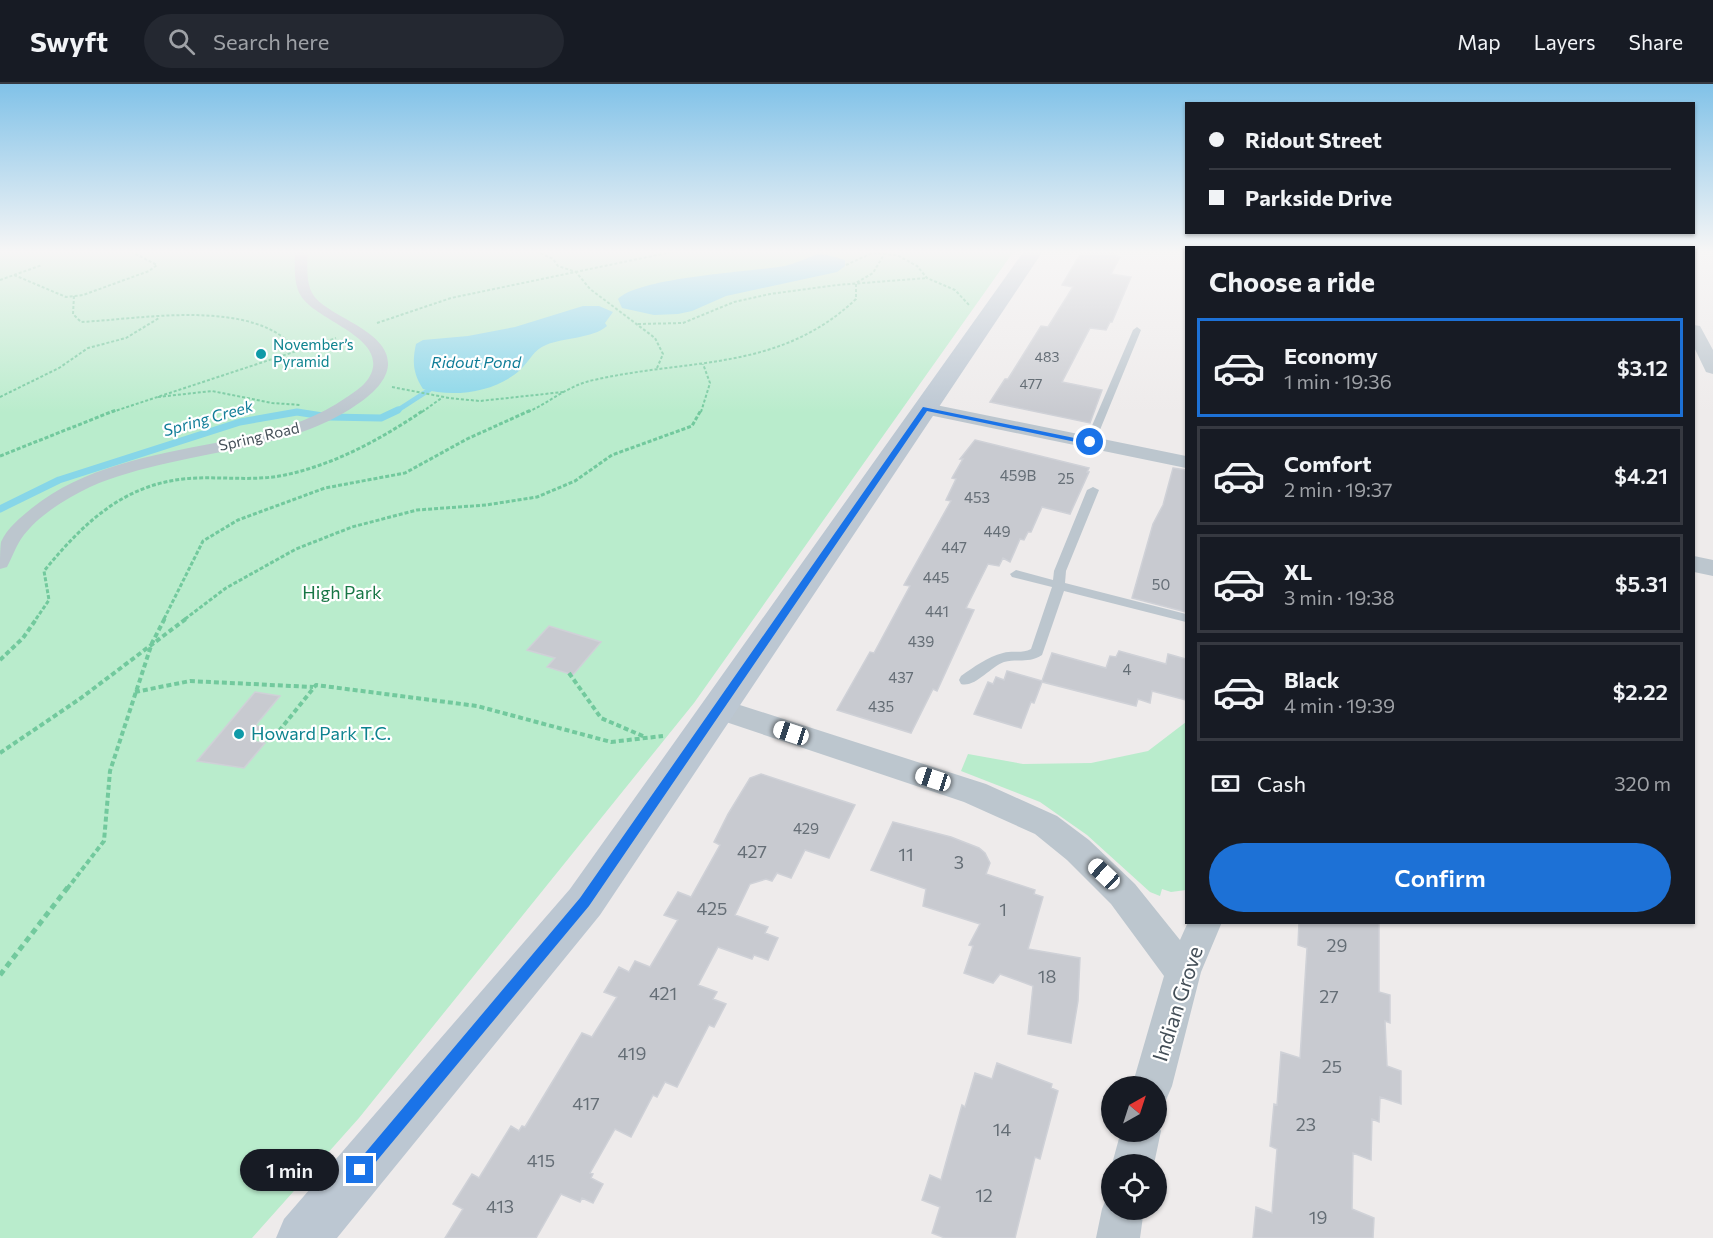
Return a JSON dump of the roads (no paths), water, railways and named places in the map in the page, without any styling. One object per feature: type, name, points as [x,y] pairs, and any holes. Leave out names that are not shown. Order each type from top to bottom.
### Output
[{"type":"main road","points":[[303,1238],[585,902],[998,305]]},
{"type":"street","name":"Spring Road","points":[[0,563],[17,532],[43,509],[92,480],[162,459],[306,426],[342,408],[374,383],[380,366],[380,356],[374,346],[316,305]]},
{"type":"street","points":[[1695,369],[1713,370],[1703,341]]},
{"type":"street","points":[[926,409],[1185,462]]},
{"type":"street","points":[[1695,564],[1713,568]]},
{"type":"street","points":[[718,709],[975,793],[1046,825],[1078,850],[1123,894],[1183,972]]},
{"type":"street","name":"Indian Grove","points":[[1155,1076],[1183,972],[1204,924]]},
{"type":"street","points":[[1118,1238],[1121,1220]]},
{"type":"lane","points":[[1090,442],[1137,330]]},
{"type":"lane","points":[[966,680],[1005,656],[1021,658],[1032,656],[1037,652],[1058,593],[1060,571],[1093,490]]},
{"type":"lane","points":[[1016,574],[1185,618]]},
{"type":"water","points":[[621,305],[706,305],[678,314],[654,315],[622,308]]},
{"type":"water","name":"Ridout Pond","points":[[583,306],[599,306],[613,312],[605,323],[607,326],[586,336],[553,342],[542,347],[520,370],[499,384],[474,391],[448,393],[423,389],[417,378],[414,367],[415,350],[416,344],[423,340],[468,336],[515,327]]},
{"type":"waterway","name":"Spring Creek","points":[[395,412],[429,390]]},
{"type":"waterway","name":"Spring Creek","points":[[0,509],[59,480],[240,422],[297,412],[329,417],[381,418],[398,410]]},
{"type":"place","name":"November’s Pyramid","points":[[261,354]]},
{"type":"place","name":"Howard Park T.C.","points":[[239,734]]},
{"type":"park label","name":"High Park","points":[[342,593]]}]
